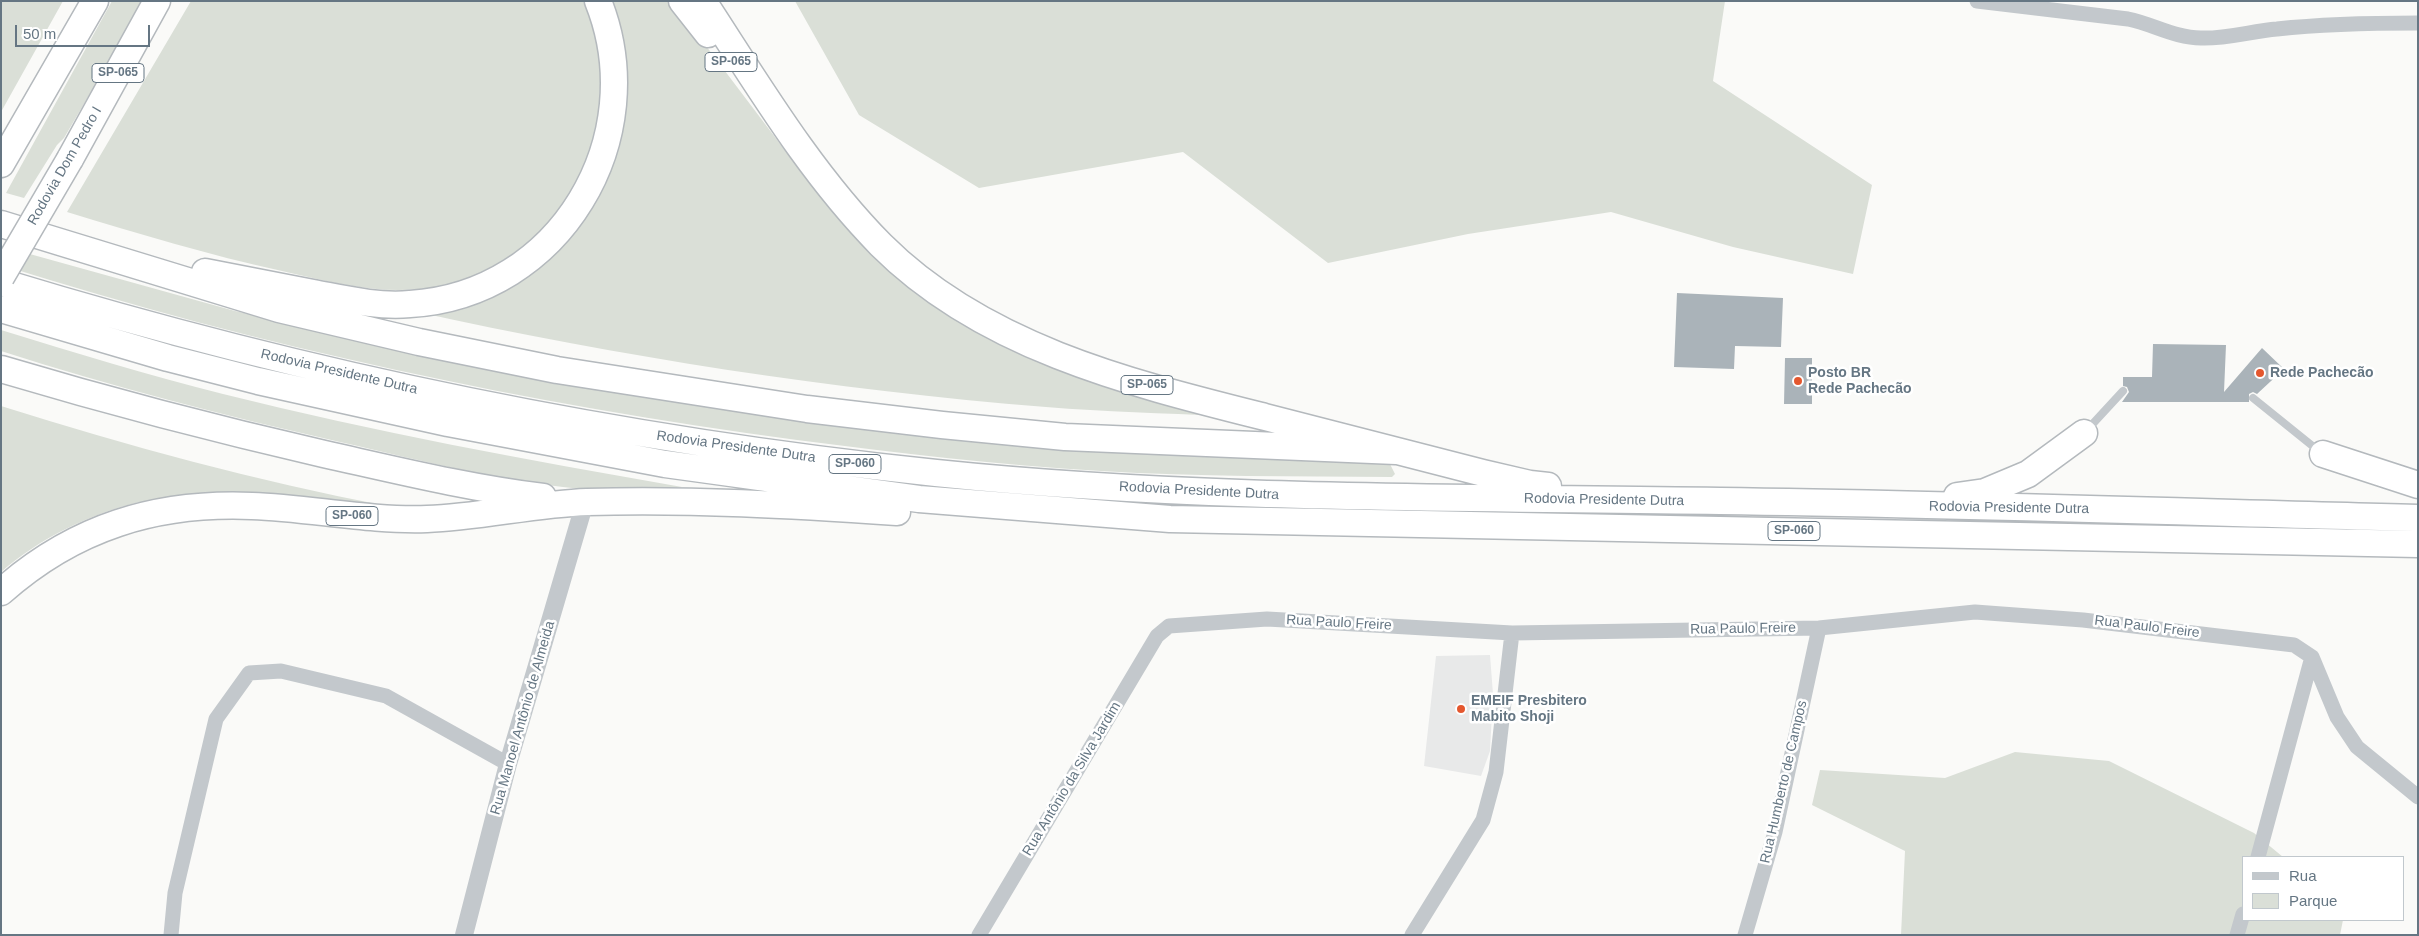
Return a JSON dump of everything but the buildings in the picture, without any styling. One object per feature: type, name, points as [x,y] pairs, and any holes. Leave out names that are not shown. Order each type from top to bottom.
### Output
[{"type":"highway","points":[[1,164],[95,1]]},
{"type":"highway","name":"Rodovia Dom Pedro I","points":[[1,277],[74,152],[157,1]]},
{"type":"highway","points":[[74,152],[175,1]]},
{"type":"highway","points":[[60,243],[372,304],[411,304],[469,292],[522,265],[565,226],[582,201],[599,167],[613,115],[615,88],[610,34],[598,1]]},
{"type":"highway","name":"SP-065","points":[[682,1],[782,122],[813,164],[882,245],[916,275],[958,305],[1012,336],[1070,362],[1136,382],[1396,451]]},
{"type":"highway","name":"SP-065","points":[[704,1],[782,122]]},
{"type":"highway","points":[[1,224],[279,309],[419,342],[557,370],[807,409],[1065,437],[1396,451],[1530,484],[1727,501]]},
{"type":"highway","name":"Rodovia Presidente Dutra","points":[[1,282],[170,330],[309,366],[406,387],[643,433],[842,462],[1057,483],[1254,494],[1727,501],[2418,518]]},
{"type":"highway","name":"Rodovia Presidente Dutra","points":[[1,310],[160,356],[258,381],[448,423],[665,464],[919,498],[1170,519],[2418,544]]},
{"type":"highway","points":[[1,369],[125,406],[413,474],[514,493],[585,502]]},
{"type":"highway","points":[[1892,505],[1985,492],[2028,474],[2084,433]]},
{"type":"highway","points":[[2323,454],[2418,485]]},
{"type":"highway","name":"SP-060","points":[[1,592],[22,573],[50,554],[91,532],[125,519],[163,510],[206,505],[253,506],[391,519],[429,518],[585,502],[725,502],[990,518],[1170,519]]},
{"type":"street","points":[[1977,1],[2128,19],[2148,23],[2176,35],[2202,39],[2277,28],[2348,23],[2418,23]]},
{"type":"street","name":"Rua Manoel Antônio de Almeida","points":[[464,935],[508,764],[585,502]]},
{"type":"street","name":"Rua Paulo Freire","points":[[1169,626],[1267,619],[1512,633],[1819,628],[1975,612],[2084,620],[2294,644],[2312,657]]},
{"type":"street","name":"Rua Antônio da Silva Jardim","points":[[979,935],[1157,636],[1169,626]]},
{"type":"street","name":"Rua Humberto de Campos","points":[[1745,935],[1775,832],[1819,628]]},
{"type":"street","points":[[1412,935],[1483,820],[1496,772],[1512,633]]},
{"type":"street","points":[[2312,657],[2337,717],[2357,747],[2418,797]]},
{"type":"street","points":[[2258,856],[2312,657]]},
{"type":"street","points":[[171,935],[175,893],[216,719],[249,673],[281,671],[386,696],[508,764]]},
{"type":"street","points":[[2237,935],[2242,918]]},
{"type":"lane","points":[[2084,433],[2123,390]]},
{"type":"lane","points":[[2254,398],[2323,454]]},
{"type":"shaded area","name":"EMEIF Presbitero Mabito Shoji","points":[[1490,655],[1493,694],[1490,751],[1481,776],[1424,766],[1436,656]]},
{"type":"green space","points":[[1,1],[63,1],[1,112]]},
{"type":"green space","points":[[112,1],[144,1],[64,138],[57,145],[24,198],[6,193]]},
{"type":"green space","points":[[191,1],[586,1],[600,51],[599,109],[587,160],[572,192],[562,206],[517,251],[481,272],[461,280],[441,286],[420,289],[385,290],[350,286],[316,279],[201,251],[67,212]]},
{"type":"green space","points":[[607,1],[672,1],[815,190],[850,232],[887,267],[963,324],[1005,347],[1095,383],[1222,416],[1046,407],[966,400],[807,381],[728,370],[570,343],[413,311],[460,303],[595,192]]},
{"type":"green space","points":[[795,1],[1725,1],[1713,81],[1872,185],[1853,274],[1733,247],[1611,212],[1468,234],[1328,263],[1183,152],[979,188],[859,115]]},
{"type":"green space","points":[[1,246],[235,311],[508,372],[1389,462],[1395,474],[1392,477],[1210,475],[1063,468],[911,454],[696,426],[595,409],[395,370],[197,322],[1,265]]},
{"type":"green space","points":[[1,330],[167,379],[280,408],[451,445],[682,487],[617,491],[563,487],[467,471],[403,457],[170,400],[85,377],[1,351]]},
{"type":"green space","points":[[1,406],[193,462],[387,506],[139,506],[139,502],[102,513],[66,529],[32,548],[1,572]]},
{"type":"green space","points":[[2015,752],[2109,761],[2254,833],[2282,856],[2242,856],[2242,921],[2343,921],[2340,935],[1901,935],[1905,851],[1812,805],[1820,770],[1945,778]]},
{"type":"place","name":"Rede Pachecão","points":[[2260,373]]},
{"type":"place","name":"Posto BR Rede Pachecão","points":[[1798,381]]},
{"type":"place","name":"EMEIF Presbitero Mabito Shoji","points":[[1461,709]]}]
